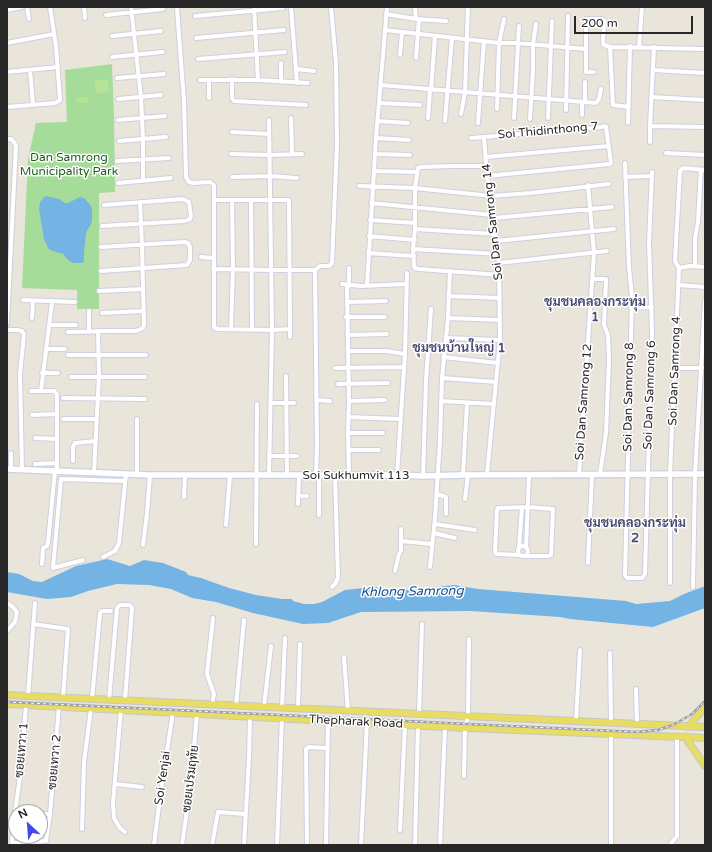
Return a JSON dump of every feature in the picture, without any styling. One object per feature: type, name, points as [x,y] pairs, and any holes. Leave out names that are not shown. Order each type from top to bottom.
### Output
[{"type":"main road","name":"Soi Sukhumvit 113","points":[[9,469],[150,475],[423,476],[487,474],[705,474]]},
{"type":"main road","name":"Thepharak Road","points":[[7,695],[705,727]]},
{"type":"main road","name":"Thepharak Road","points":[[7,704],[445,727],[705,738]]},
{"type":"main road","points":[[688,727],[705,707]]},
{"type":"main road","points":[[686,738],[705,766]]},
{"type":"street","points":[[7,10],[22,7]]},
{"type":"street","points":[[27,7],[29,19]]},
{"type":"street","points":[[7,103],[7,107],[58,102],[60,96],[58,67],[50,7]]},
{"type":"street","points":[[84,7],[85,18]]},
{"type":"street","points":[[131,7],[141,97],[143,181]]},
{"type":"street","points":[[291,7],[297,83]]},
{"type":"street","points":[[213,269],[315,270],[320,266],[331,265],[333,261],[337,144],[336,63],[331,7]]},
{"type":"street","points":[[366,286],[372,187],[387,7]]},
{"type":"street","points":[[415,7],[418,34],[416,58]]},
{"type":"street","points":[[461,114],[465,92],[468,7]]},
{"type":"street","points":[[638,47],[642,7]]},
{"type":"street","points":[[195,16],[254,9],[283,8]]},
{"type":"street","points":[[106,15],[163,9]]},
{"type":"street","points":[[177,9],[184,101],[186,177],[189,182],[212,183],[214,185],[213,322],[215,328],[252,330],[290,329]]},
{"type":"street","points":[[254,9],[258,80]]},
{"type":"street","points":[[386,14],[417,19],[446,21]]},
{"type":"street","points":[[566,110],[568,16]]},
{"type":"street","points":[[496,109],[498,94],[499,43],[504,19]]},
{"type":"street","points":[[594,72],[586,72],[585,21],[588,19],[604,20],[603,43],[604,45],[610,47],[630,46],[705,49]]},
{"type":"street","points":[[548,118],[552,21]]},
{"type":"street","points":[[530,119],[533,44],[536,24]]},
{"type":"street","points":[[514,118],[519,26]]},
{"type":"street","points":[[196,38],[284,30]]},
{"type":"street","points":[[385,30],[467,40],[586,49]]},
{"type":"street","points":[[112,36],[135,35],[161,31]]},
{"type":"street","points":[[400,55],[402,32]]},
{"type":"street","points":[[7,43],[54,34]]},
{"type":"street","points":[[428,118],[435,36]]},
{"type":"street","points":[[445,121],[452,38]]},
{"type":"street","points":[[478,123],[484,41]]},
{"type":"street","points":[[628,123],[630,46]]},
{"type":"street","points":[[610,47],[613,105],[629,107]]},
{"type":"street","points":[[650,142],[654,47]]},
{"type":"street","points":[[112,57],[164,52]]},
{"type":"street","points":[[198,59],[285,52]]},
{"type":"street","points":[[281,63],[281,82]]},
{"type":"street","points":[[7,72],[58,67]]},
{"type":"street","points":[[296,69],[314,71]]},
{"type":"street","points":[[30,70],[33,105]]},
{"type":"street","points":[[653,70],[705,73]]},
{"type":"street","points":[[117,78],[164,74]]},
{"type":"street","points":[[232,79],[233,101],[306,105]]},
{"type":"street","points":[[200,80],[232,79],[308,83]]},
{"type":"street","points":[[208,80],[209,98]]},
{"type":"street","points":[[582,115],[585,82]]},
{"type":"street","points":[[381,86],[498,94],[596,103],[598,102],[600,89]]},
{"type":"street","points":[[118,99],[161,95]]},
{"type":"street","points":[[651,97],[705,100]]},
{"type":"street","points":[[380,103],[420,105]]},
{"type":"street","points":[[118,120],[165,116]]},
{"type":"street","points":[[291,118],[292,154]]},
{"type":"street","points":[[269,120],[272,330],[269,475]]},
{"type":"street","points":[[378,121],[408,123]]},
{"type":"street","name":"Soi Thidinthong 7","points":[[471,138],[605,126],[609,146]]},
{"type":"street","points":[[650,126],[705,127]]},
{"type":"street","points":[[232,132],[269,134]]},
{"type":"street","points":[[118,141],[166,137]]},
{"type":"street","points":[[376,138],[410,140]]},
{"type":"street","name":"Soi Dan Samrong 14","points":[[484,138],[487,176],[494,217],[500,275],[500,340],[487,474]]},
{"type":"street","points":[[7,139],[11,139],[16,146],[7,323]]},
{"type":"street","points":[[486,157],[609,146],[611,163],[606,166],[561,168],[487,176]]},
{"type":"street","points":[[666,153],[705,155]]},
{"type":"street","points":[[231,154],[302,154]]},
{"type":"street","points":[[375,154],[410,155]]},
{"type":"street","points":[[117,161],[169,158]]},
{"type":"street","name":"Soi Dan Samrong 8","points":[[625,164],[629,267],[632,297],[625,575],[627,578],[635,578]]},
{"type":"street","points":[[486,166],[418,168],[415,188],[415,229],[413,249],[415,268],[500,275]]},
{"type":"street","name":"Soi Dan Samrong 4","points":[[670,583],[670,474],[676,368],[679,268],[675,261],[680,171],[683,168],[703,170]]},
{"type":"street","points":[[695,266],[695,238],[703,170]]},
{"type":"street","points":[[374,171],[417,172]]},
{"type":"street","name":"Soi Dan Samrong 6","points":[[625,177],[652,174],[649,243],[652,330],[646,574],[642,578],[635,578]]},
{"type":"street","points":[[232,177],[270,176],[297,178]]},
{"type":"street","points":[[118,183],[171,178]]},
{"type":"street","points":[[359,186],[415,188],[490,196],[610,184]]},
{"type":"street","name":"Soi Dan Samrong 12","points":[[579,474],[594,253],[588,186]]},
{"type":"street","points":[[102,226],[188,220],[191,216],[190,202],[183,199],[104,205]]},
{"type":"street","points":[[214,200],[289,200],[290,337]]},
{"type":"street","points":[[231,329],[233,269],[232,200]]},
{"type":"street","points":[[251,200],[252,330]]},
{"type":"street","points":[[68,332],[140,330],[142,328],[144,324],[142,223],[140,202]]},
{"type":"street","points":[[372,203],[494,217],[612,207]]},
{"type":"street","points":[[370,220],[415,223]]},
{"type":"street","points":[[415,229],[495,234]]},
{"type":"street","points":[[496,241],[614,229]]},
{"type":"street","points":[[369,236],[414,240]]},
{"type":"street","points":[[101,247],[142,246],[185,242],[188,243],[190,247],[190,260],[187,265],[101,271]]},
{"type":"street","points":[[413,249],[498,254]]},
{"type":"street","points":[[499,263],[606,251]]},
{"type":"street","points":[[368,253],[414,256]]},
{"type":"street","points":[[201,257],[213,258]]},
{"type":"street","points":[[679,268],[683,266],[705,267]]},
{"type":"street","points":[[349,268],[346,285],[348,302],[346,317],[349,384],[349,475]]},
{"type":"street","points":[[315,270],[319,515]]},
{"type":"street","points":[[430,567],[435,524],[443,357],[448,318],[450,271]]},
{"type":"street","points":[[397,475],[407,273]]},
{"type":"street","points":[[592,279],[606,279],[604,325],[608,335],[609,367],[606,433],[600,474]]},
{"type":"street","points":[[346,285],[366,286],[406,284]]},
{"type":"street","points":[[678,285],[705,287]]},
{"type":"street","points":[[99,292],[143,288]]},
{"type":"street","points":[[448,296],[500,298]]},
{"type":"street","points":[[23,300],[75,302]]},
{"type":"street","points":[[693,586],[695,474],[705,300]]},
{"type":"street","points":[[32,318],[33,301]]},
{"type":"street","points":[[348,302],[386,301]]},
{"type":"street","points":[[41,391],[42,373],[52,302]]},
{"type":"street","points":[[631,308],[652,307]]},
{"type":"street","points":[[423,476],[426,380],[431,309]]},
{"type":"street","points":[[89,311],[89,332]]},
{"type":"street","points":[[102,313],[143,311]]},
{"type":"street","points":[[346,317],[385,317]]},
{"type":"street","points":[[448,318],[500,320]]},
{"type":"street","points":[[49,325],[76,325]]},
{"type":"street","points":[[7,330],[22,331],[24,334],[20,374],[22,470]]},
{"type":"street","points":[[94,472],[99,376],[98,331]]},
{"type":"street","points":[[347,335],[387,334]]},
{"type":"street","points":[[446,338],[500,340]]},
{"type":"street","points":[[46,349],[65,349]]},
{"type":"street","points":[[348,351],[386,351],[404,354]]},
{"type":"street","points":[[68,354],[146,355]]},
{"type":"street","points":[[443,357],[498,363]]},
{"type":"street","points":[[335,368],[403,367]]},
{"type":"street","points":[[676,368],[702,368]]},
{"type":"street","points":[[42,373],[58,373]]},
{"type":"street","points":[[286,376],[285,404],[287,475]]},
{"type":"street","points":[[71,377],[145,377]]},
{"type":"street","points":[[442,378],[496,382]]},
{"type":"street","points":[[338,384],[388,383]]},
{"type":"street","points":[[31,392],[54,391],[56,392],[58,399],[57,463],[48,542],[43,548],[42,564]]},
{"type":"street","points":[[63,398],[145,399]]},
{"type":"street","points":[[316,400],[330,401]]},
{"type":"street","points":[[349,402],[385,400]]},
{"type":"street","points":[[442,401],[494,404]]},
{"type":"street","points":[[270,402],[285,404],[294,403]]},
{"type":"street","points":[[465,499],[467,403]]},
{"type":"street","points":[[256,544],[257,404]]},
{"type":"street","points":[[32,415],[57,414]]},
{"type":"street","points":[[349,417],[400,419]]},
{"type":"street","points":[[63,419],[97,419]]},
{"type":"street","points":[[137,419],[137,474]]},
{"type":"street","points":[[348,433],[383,433]]},
{"type":"street","points":[[35,438],[57,438]]},
{"type":"street","points":[[73,461],[74,443],[96,441]]},
{"type":"street","points":[[348,450],[379,450]]},
{"type":"street","points":[[9,469],[11,453]]},
{"type":"street","points":[[269,456],[297,456]]},
{"type":"street","points":[[35,464],[57,463]]},
{"type":"street","points":[[103,557],[114,551],[119,543],[126,474]]},
{"type":"street","points":[[525,556],[528,552],[526,548],[529,474]]},
{"type":"street","points":[[588,563],[592,474]]},
{"type":"street","points":[[143,545],[150,475]]},
{"type":"street","points":[[184,497],[185,475]]},
{"type":"street","points":[[226,525],[230,475]]},
{"type":"street","points":[[298,504],[299,475]]},
{"type":"street","points":[[332,587],[338,578],[335,475]]},
{"type":"street","points":[[83,560],[53,568],[61,479],[125,481]]},
{"type":"street","points":[[437,494],[446,497],[446,514]]},
{"type":"street","points":[[298,496],[307,496]]},
{"type":"street","points":[[519,555],[522,507]]},
{"type":"street","points":[[522,507],[553,509],[552,552],[549,556],[522,556],[497,554],[495,552],[495,533],[498,508],[522,507]]},
{"type":"street","points":[[435,524],[475,530]]},
{"type":"street","points":[[395,571],[401,551],[401,529]]},
{"type":"street","points":[[434,533],[455,538]]},
{"type":"street","points":[[401,541],[432,544]]},
{"type":"street","points":[[519,548],[523,546],[526,548]]},
{"type":"street","points":[[7,603],[17,612],[15,622],[7,631]]},
{"type":"street","points":[[28,696],[35,603]]},
{"type":"street","points":[[109,700],[117,608],[120,605],[130,605],[132,608],[125,700]]},
{"type":"street","points":[[92,699],[100,613],[102,611],[111,611]]},
{"type":"street","points":[[212,705],[213,689],[207,674],[213,618]]},
{"type":"street","points":[[236,706],[244,620]]},
{"type":"street","points":[[33,624],[68,628],[63,698]]},
{"type":"street","points":[[419,714],[422,624]]},
{"type":"street","points":[[282,708],[285,638]]},
{"type":"street","points":[[464,776],[468,716],[469,639]]},
{"type":"street","points":[[298,708],[300,644]]},
{"type":"street","points":[[264,707],[271,646]]},
{"type":"street","points":[[576,721],[580,650]]},
{"type":"street","points":[[610,653],[610,722]]},
{"type":"street","points":[[344,657],[348,711]]},
{"type":"street","points":[[636,689],[637,724]]},
{"type":"street","name":"ซอยเทวา 1","points":[[16,804],[21,769],[26,705]]},
{"type":"street","name":"ซอยเทวา 2","points":[[48,828],[59,706]]},
{"type":"street","points":[[82,829],[84,762],[91,708]]},
{"type":"street","points":[[122,709],[113,803],[114,818],[120,828],[126,832]]},
{"type":"street","name":"Soi Yenjai","points":[[154,845],[173,712]]},
{"type":"street","name":"ซอยเปรมฤทัย","points":[[182,845],[191,782],[198,713]]},
{"type":"street","points":[[244,845],[250,716]]},
{"type":"street","points":[[277,845],[282,718]]},
{"type":"street","points":[[326,845],[326,748],[328,720]]},
{"type":"street","points":[[361,845],[367,722]]},
{"type":"street","points":[[400,830],[405,724]]},
{"type":"street","points":[[415,845],[418,725]]},
{"type":"street","points":[[440,845],[445,727]]},
{"type":"street","points":[[611,734],[611,845]]},
{"type":"street","points":[[670,845],[677,836],[677,737]]},
{"type":"street","points":[[307,845],[306,749],[310,747],[326,748]]},
{"type":"street","points":[[115,784],[142,787]]},
{"type":"street","points":[[212,845],[218,812],[245,814]]},
{"type":"green space","name":"Dan Samrong Municipality Park","points":[[112,64],[115,192],[99,193],[99,309],[77,309],[77,290],[22,288],[28,159],[36,123],[67,122],[65,70]]},
{"type":"green space","points":[[108,79],[109,92],[96,93],[94,80]]},
{"type":"green space","points":[[88,97],[89,103],[77,103],[76,98]]},
{"type":"water","points":[[45,196],[59,199],[65,203],[80,197],[84,198],[91,206],[92,222],[86,233],[83,263],[74,263],[69,261],[63,254],[48,248],[44,239],[39,209],[40,202]]},
{"type":"water","name":"Khlong Samrong","points":[[107,559],[130,566],[144,560],[163,563],[186,572],[188,575],[229,588],[256,595],[292,599],[293,601],[304,604],[322,602],[345,590],[373,587],[411,590],[454,585],[478,589],[626,601],[636,604],[670,601],[705,586],[705,608],[653,627],[560,617],[471,611],[361,612],[328,623],[303,624],[253,613],[216,602],[192,598],[171,589],[149,585],[117,584],[71,597],[47,599],[7,592],[7,572],[19,574],[33,581],[42,582],[76,566]]},
{"type":"railway","points":[[7,702],[636,732],[658,730],[673,725],[692,714],[705,701]]},
{"type":"district","name":"ชุมชนคลองกระทุ่ม 1","points":[[595,310]]},
{"type":"district","name":"ชุมชนบ้านใหญ่ 1","points":[[459,349]]},
{"type":"district","name":"ชุมชนคลองกระทุ่ม 2","points":[[635,532]]}]
